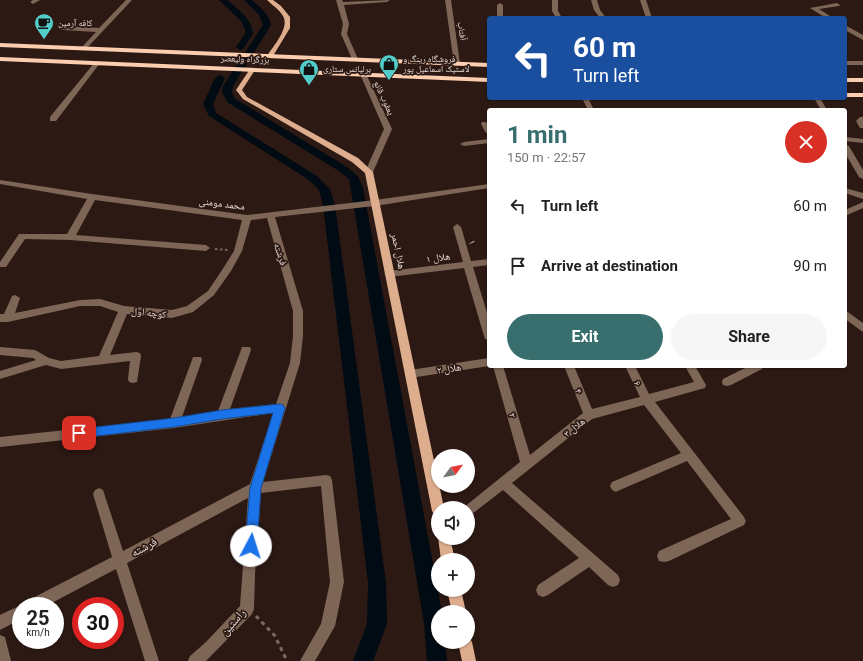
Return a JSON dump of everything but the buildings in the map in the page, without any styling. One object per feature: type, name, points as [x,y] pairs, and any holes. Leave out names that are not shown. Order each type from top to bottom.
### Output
[{"type":"highway","name":"بزرگراه ولیعصر","points":[[0,45],[487,65]]},
{"type":"highway","name":"بزرگراه ولیعصر","points":[[0,59],[487,80]]},
{"type":"highway","points":[[847,80],[863,80]]},
{"type":"highway","points":[[847,95],[863,95]]},
{"type":"main road","points":[[270,0],[279,7],[287,17],[287,28],[270,56]]},
{"type":"main road","points":[[252,70],[239,90],[245,98],[355,160],[368,172]]},
{"type":"main road","name":"هلال احمر","points":[[368,172],[371,203],[389,274],[436,501]]},
{"type":"main road","points":[[466,649],[469,661]]},
{"type":"street","points":[[84,48],[129,0]]},
{"type":"street","points":[[355,60],[344,34],[346,24],[344,10],[340,2],[387,0]]},
{"type":"street","name":"آفتاب","points":[[448,0],[457,64]]},
{"type":"street","points":[[555,0],[555,11],[558,16]]},
{"type":"street","points":[[594,0],[597,10],[602,16]]},
{"type":"street","points":[[642,0],[648,16]]},
{"type":"street","points":[[500,5],[500,16]]},
{"type":"street","points":[[827,16],[813,8],[837,5]]},
{"type":"street","points":[[63,28],[101,30]]},
{"type":"street","points":[[847,28],[863,38]]},
{"type":"street","points":[[847,62],[863,63]]},
{"type":"street","points":[[53,119],[97,63]]},
{"type":"street","name":"یعقوب قانع","points":[[363,74],[388,128],[368,172]]},
{"type":"street","points":[[863,119],[860,121],[863,126]]},
{"type":"street","points":[[485,124],[487,128]]},
{"type":"street","points":[[847,140],[863,141]]},
{"type":"street","points":[[464,144],[487,141]]},
{"type":"street","points":[[847,149],[863,177]]},
{"type":"street","name":"محمد مومنی","points":[[0,182],[92,197],[247,218],[371,203],[487,186]]},
{"type":"street","points":[[847,191],[863,196]]},
{"type":"street","points":[[70,236],[92,197]]},
{"type":"street","points":[[847,212],[863,206]]},
{"type":"street","name":"فرشته","points":[[270,215],[298,311],[298,336],[295,363],[280,408]]},
{"type":"street","name":"کوچه اول","points":[[4,318],[80,303],[100,302],[124,310],[172,314],[190,309],[211,293],[228,269],[238,251],[247,218]]},
{"type":"street","name":"۱","points":[[457,226],[468,265]]},
{"type":"street","points":[[3,265],[22,236],[70,236],[206,248]]},
{"type":"street","name":"هلال ۱","points":[[389,274],[487,262]]},
{"type":"street","points":[[468,265],[487,329]]},
{"type":"street","points":[[4,318],[15,298]]},
{"type":"street","points":[[103,360],[124,310]]},
{"type":"street","points":[[847,318],[863,328]]},
{"type":"street","points":[[222,414],[246,350]]},
{"type":"street","points":[[0,351],[35,354],[46,361],[61,365],[136,356],[133,379]]},
{"type":"street","points":[[174,423],[197,360]]},
{"type":"street","points":[[0,375],[46,361]]},
{"type":"street","name":"هلال ۲","points":[[410,374],[487,362]]},
{"type":"street","name":"۲","points":[[499,368],[527,465]]},
{"type":"street","name":"۴","points":[[571,368],[589,415]]},
{"type":"street","name":"۶","points":[[631,368],[646,399],[740,521],[664,556]]},
{"type":"street","name":"هلال ۳","points":[[475,505],[589,415],[701,385],[691,368]]},
{"type":"street","points":[[727,382],[754,368]]},
{"type":"street","points":[[0,442],[174,423],[222,414],[280,408]]},
{"type":"street","name":"راستین","points":[[195,661],[211,647],[247,609],[248,574],[256,488],[280,408]]},
{"type":"street","points":[[616,486],[689,455]]},
{"type":"street","points":[[256,488],[326,480],[337,582],[328,626],[307,661]]},
{"type":"street","points":[[504,483],[614,580]]},
{"type":"street","name":"فرشته","points":[[49,597],[256,488]]},
{"type":"street","points":[[99,494],[152,661]]},
{"type":"street","points":[[543,590],[590,559]]},
{"type":"street","points":[[0,623],[12,617]]},
{"type":"street","points":[[0,642],[4,661]]},
{"type":"path","points":[[206,248],[238,251]]},
{"type":"path","points":[[247,609],[260,618],[275,636],[287,661]]},
{"type":"waterway","points":[[223,0],[244,20],[249,29],[249,34],[240,47]]},
{"type":"waterway","points":[[248,0],[265,17],[267,25],[228,86],[227,92],[230,100],[343,169],[354,178],[357,188],[434,623],[437,661]]},
{"type":"waterway","points":[[220,78],[208,104],[212,114],[313,178],[324,189],[329,205],[377,583],[377,624],[363,661]]},
{"type":"place","name":"کافه آرمین","points":[[44,40]]},
{"type":"place","name":"فروشگاه رینگ و لاستیک اسماعیل پور","points":[[389,81]]},
{"type":"place","name":"برلیانس ستاری","points":[[309,86]]},
{"type":"route","points":[[79,433],[174,423],[222,414],[280,408],[256,488],[251,546]]}]
